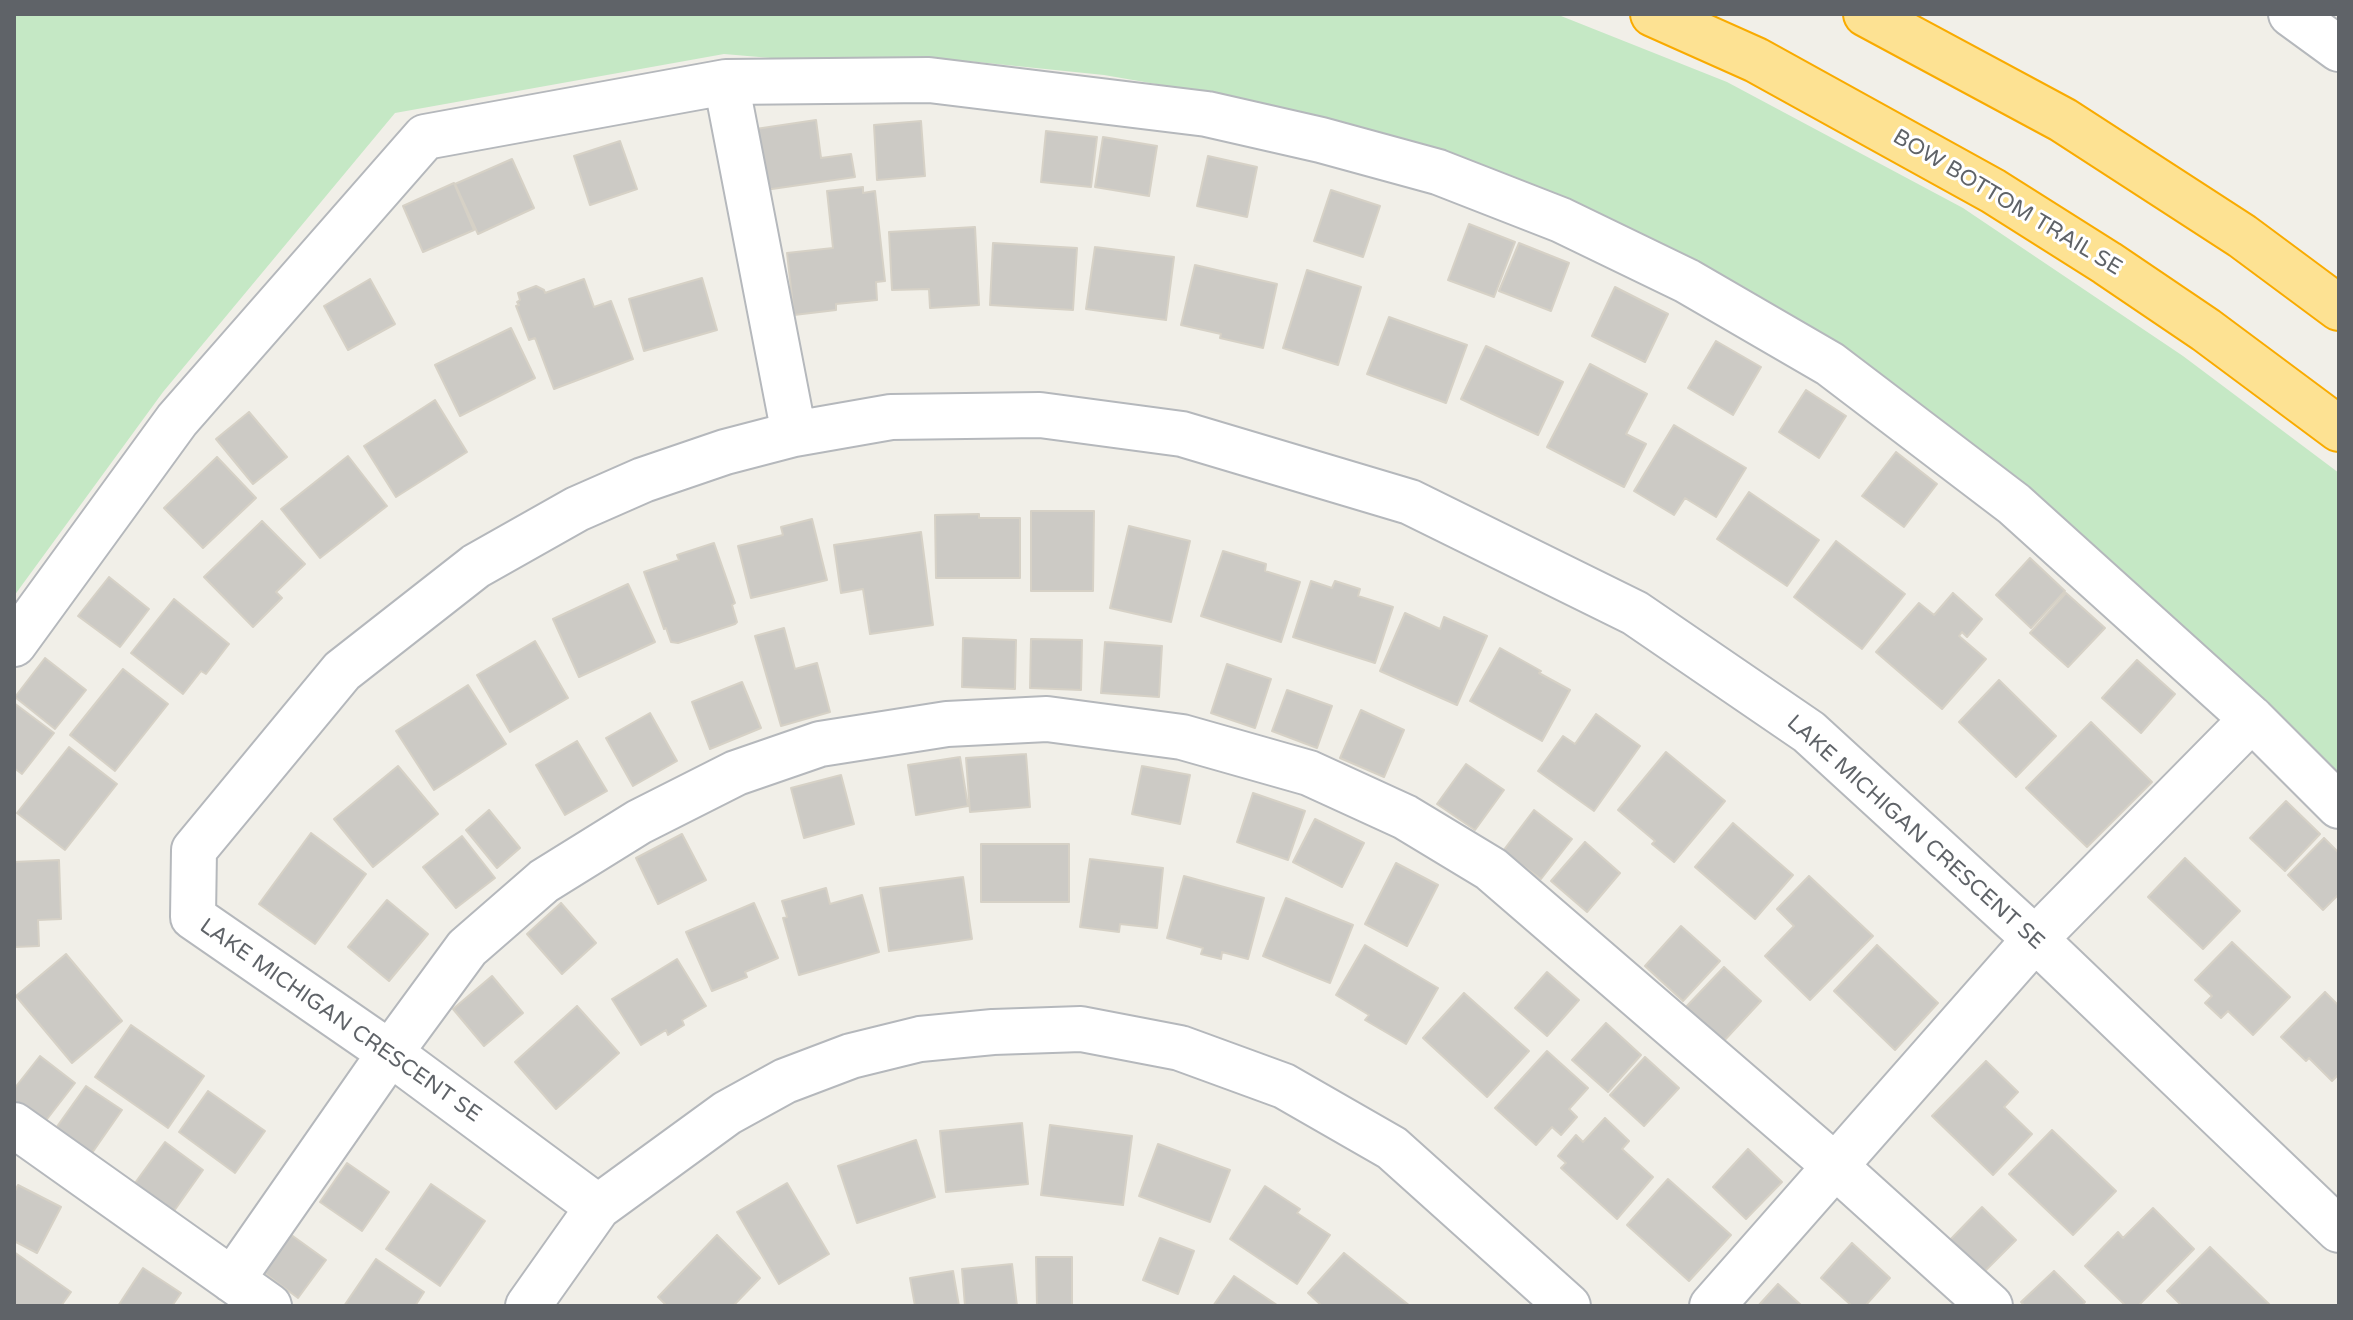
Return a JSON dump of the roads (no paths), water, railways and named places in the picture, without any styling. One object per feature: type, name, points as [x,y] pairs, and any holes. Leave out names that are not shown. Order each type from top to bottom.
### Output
[{"type":"highway","name":"BOW BOTTOM TRAIL SE","points":[[1653,14],[1756,60],[1993,191],[2206,330],[2339,429]]},
{"type":"highway","points":[[1866,14],[2063,120],[2242,236],[2339,308]]},
{"type":"street","points":[[2291,14],[2339,49]]},
{"type":"street","points":[[14,644],[177,420],[425,137],[726,82],[929,80],[1207,114],[1321,140],[1438,172],[1561,220],[1687,281],[1830,364],[2014,504],[2252,719],[2339,806]]},
{"type":"street","points":[[726,82],[794,434]]},
{"type":"street","name":"LAKE MICHIGAN CRESCENT SE","points":[[598,1207],[390,1053],[193,917],[194,850],[342,671],[476,566],[577,509],[643,480],[725,452],[794,434],[891,417],[1040,415],[1182,434],[1410,502],[1635,613],[1809,732],[2035,939],[2339,1230]]},
{"type":"street","points":[[232,1280],[467,948],[544,881],[639,822],[736,773],[820,744],[947,724],[1047,719],[1182,737],[1309,773],[1405,817],[1491,869],[1835,1166],[1990,1306]]},
{"type":"street","points":[[1712,1306],[2035,939],[2252,719]]},
{"type":"street","points":[[528,1306],[598,1207],[727,1113],[785,1081],[851,1056],[920,1039],[993,1032],[1081,1029],[1180,1048],[1284,1086],[1392,1148],[1568,1306]]},
{"type":"street","points":[[14,1125],[269,1306]]}]
